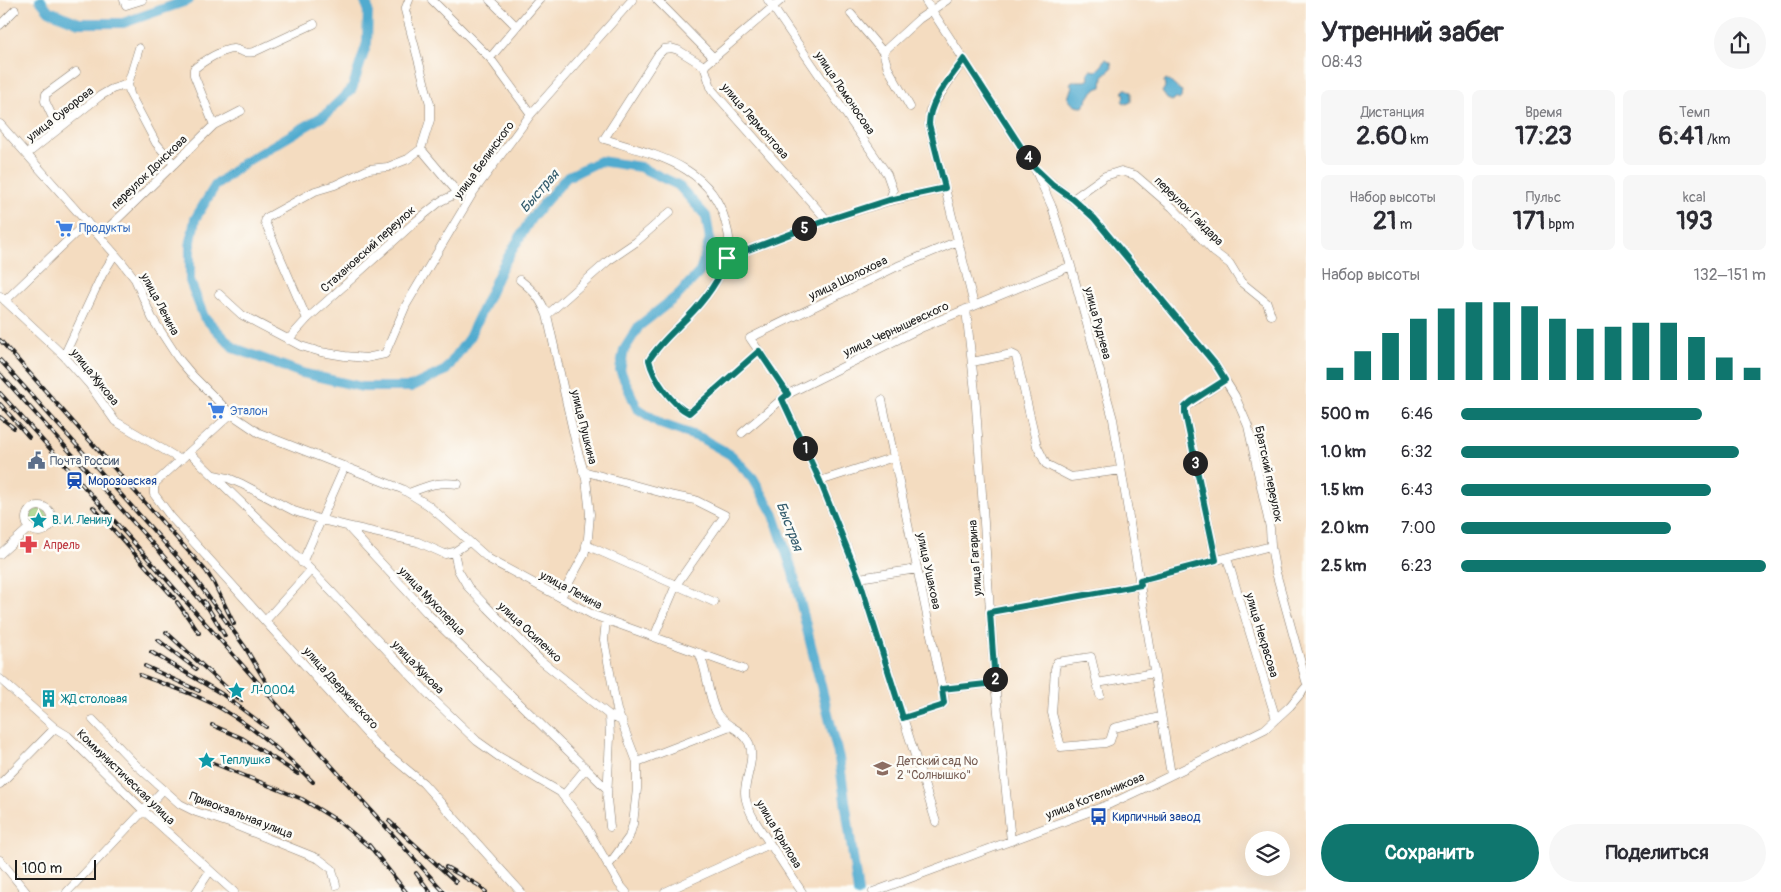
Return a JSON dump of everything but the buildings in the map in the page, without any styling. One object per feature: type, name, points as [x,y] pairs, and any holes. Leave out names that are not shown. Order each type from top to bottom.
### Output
[{"type":"street","points":[[125,2],[142,0]]},
{"type":"street","points":[[307,319],[266,222],[266,218],[270,214],[315,191],[335,185],[369,169],[388,167],[408,160],[421,149],[430,120],[430,104],[405,10],[409,0]]},
{"type":"street","points":[[432,0],[490,58],[531,114]]},
{"type":"street","points":[[490,0],[516,26]]},
{"type":"street","points":[[490,58],[539,0]]},
{"type":"street","name":"улица Белинского","points":[[288,340],[300,346],[321,352],[345,356],[366,358],[384,354],[406,305],[474,191],[531,114],[632,0]]},
{"type":"street","points":[[657,0],[714,58]]},
{"type":"street","name":"улица Ломоносова","points":[[768,0],[887,174],[893,191],[889,200]]},
{"type":"street","points":[[781,0],[704,66],[678,50],[664,49],[658,55],[604,139],[656,155],[683,166],[708,187],[718,200],[724,215],[729,238],[727,258],[722,271],[713,288],[687,319],[668,335],[649,360],[656,378],[674,402],[682,410],[689,413],[759,351],[785,396],[859,578],[936,822]]},
{"type":"street","name":"улица Руднева","points":[[925,0],[1034,167],[1052,207],[1071,266],[1113,419],[1141,582],[1160,717],[1171,775]]},
{"type":"street","points":[[882,52],[919,19],[932,12],[947,0]]},
{"type":"street","points":[[0,25],[15,10]]},
{"type":"street","points":[[851,14],[882,52],[888,68],[910,107]]},
{"type":"street","points":[[214,125],[194,75],[194,69],[199,64],[227,49],[236,49],[245,54],[254,52],[314,24]]},
{"type":"street","points":[[139,48],[128,84],[130,94],[156,143],[174,164]]},
{"type":"street","name":"улица Гагарина","points":[[964,59],[930,110],[929,124],[958,241],[970,307],[972,362],[995,683],[1012,841]]},
{"type":"street","name":"улица Лермонтова","points":[[704,66],[712,90],[827,220]]},
{"type":"street","points":[[58,130],[45,101],[46,94],[76,72]]},
{"type":"street","name":"улица Суворова","points":[[27,154],[100,96],[112,89],[128,84]]},
{"type":"street","name":"переулок Донскова","points":[[100,236],[214,125],[241,111]]},
{"type":"street","name":"улица Ленина","points":[[0,124],[135,278],[152,318],[178,358],[231,414],[259,433],[381,480],[409,493],[428,505],[489,559],[593,615],[743,669]]},
{"type":"street","points":[[421,149],[458,193]]},
{"type":"street","name":"Братский переулок","points":[[1034,167],[1094,218],[1215,364],[1225,380],[1248,426],[1270,528],[1271,546],[1276,569],[1306,682]]},
{"type":"street","name":"переулок Гайдара","points":[[1073,199],[1105,176],[1121,171],[1135,175],[1172,207],[1214,252],[1230,264],[1241,282],[1267,303],[1271,315]]},
{"type":"street","points":[[727,258],[827,220],[889,200],[945,188]]},
{"type":"street","name":"Стахановский переулок","points":[[288,340],[307,319],[441,201],[458,193],[474,191]]},
{"type":"street","points":[[547,315],[608,261],[636,242],[670,212]]},
{"type":"street","points":[[2,299],[87,222]]},
{"type":"street","name":"улица Шолохова","points":[[759,351],[750,338],[898,266],[958,241]]},
{"type":"street","points":[[64,356],[102,275],[115,254]]},
{"type":"street","name":"улица Чернышевского","points":[[742,433],[785,396],[924,327],[1071,266]]},
{"type":"street","name":"улица Пушкина","points":[[520,280],[535,292],[542,301],[547,315],[577,449],[586,479],[590,514],[586,545],[584,554],[561,597]]},
{"type":"street","points":[[219,294],[242,315],[288,340]]},
{"type":"street","name":"улица Жукова","points":[[2,299],[64,356],[89,384],[115,420],[181,460]]},
{"type":"street","points":[[972,362],[1012,354],[1016,356],[1037,446],[1046,464],[1071,476],[1122,470]]},
{"type":"street","points":[[1216,560],[1185,407],[1225,380]]},
{"type":"street","name":"улица Ушакова","points":[[882,400],[942,689]]},
{"type":"street","points":[[181,460],[231,414]]},
{"type":"street","name":"улица Жукова","points":[[190,453],[310,570],[433,699],[477,741],[498,756],[544,782],[563,796],[586,826],[608,866],[626,892]]},
{"type":"street","points":[[820,481],[894,457]]},
{"type":"street","name":"улица Дзержинского","points":[[181,460],[154,484],[154,494],[171,517],[376,744],[423,783],[521,892]]},
{"type":"street","points":[[302,563],[345,466]]},
{"type":"street","points":[[584,471],[695,500],[725,514],[676,585],[654,637]]},
{"type":"street","points":[[213,475],[228,478],[294,511],[322,520],[418,542],[446,554],[454,552],[469,542]]},
{"type":"street","points":[[409,493],[431,484],[444,482],[458,484]]},
{"type":"street","name":"улица Мухоперца","points":[[347,526],[428,614],[607,788]]},
{"type":"street","points":[[0,554],[29,528]]},
{"type":"street","points":[[586,545],[714,602]]},
{"type":"street","points":[[990,612],[1141,582],[1271,546]]},
{"type":"street","name":"улица Осипенко","points":[[454,552],[458,570],[468,587],[488,608],[540,660],[609,715],[622,721]]},
{"type":"street","name":"улица Некрасова","points":[[1227,558],[1276,719]]},
{"type":"street","points":[[859,578],[917,569]]},
{"type":"street","points":[[265,621],[310,570]]},
{"type":"street","points":[[606,620],[604,640],[618,710],[637,762],[634,824],[629,837],[608,866]]},
{"type":"street","name":"улица Крылова","points":[[699,653],[705,667],[709,693],[717,714],[730,726],[742,732],[750,744],[751,763],[745,798],[756,823],[802,892]]},
{"type":"street","points":[[1100,695],[1091,657],[1057,662],[1052,713],[1061,747],[1105,743],[1110,741],[1114,728],[1160,717]]},
{"type":"street","points":[[1098,684],[1154,673]]},
{"type":"street","name":"Коммунистическая улица","points":[[0,679],[55,728],[68,736],[143,810],[234,892]]},
{"type":"street","points":[[903,718],[941,706],[944,703],[942,689],[995,683]]},
{"type":"street","name":"улица Котельникова","points":[[873,892],[1110,804],[1265,729],[1290,706],[1306,687]]},
{"type":"street","points":[[609,715],[610,737],[607,788],[610,827]]},
{"type":"street","name":"Привокзальная улица","points":[[93,720],[163,790],[180,804],[196,812],[318,859],[332,869],[336,885]]},
{"type":"street","points":[[637,762],[730,726]]},
{"type":"street","points":[[0,784],[55,728]]},
{"type":"street","points":[[563,796],[586,768]]},
{"type":"street","points":[[67,892],[163,790]]},
{"type":"street","points":[[665,892],[770,844]]},
{"type":"street","points":[[0,860],[26,892]]},
{"type":"street","points":[[196,892],[210,871]]},
{"type":"green space","points":[[39,509],[46,512],[49,519],[46,526],[39,529],[32,526],[29,519],[32,512]]},
{"type":"water","points":[[1106,59],[1111,62],[1112,68],[1103,76],[1102,87],[1092,92],[1083,107],[1074,105],[1068,98],[1072,81],[1086,81],[1089,79],[1088,73],[1090,70],[1096,71]]},
{"type":"water","points":[[1166,79],[1182,91],[1179,100],[1176,98],[1172,101],[1167,99],[1162,92]]},
{"type":"water","points":[[1125,89],[1131,92],[1131,102],[1126,104],[1122,101],[1125,96],[1123,91]]},
{"type":"waterway","name":"Быстрая","points":[[40,0],[49,11],[79,23],[123,23],[189,0]]},
{"type":"waterway","name":"Быстрая","points":[[364,0],[368,8],[367,43],[352,89],[325,115],[242,164],[215,186],[195,219],[190,247],[190,281],[204,317],[234,348],[302,373],[362,387],[411,387],[446,370],[469,338],[502,267],[532,217],[567,177],[600,161],[640,167],[678,185],[706,216],[710,239],[700,272],[677,296],[639,326],[624,350],[620,370],[637,408],[661,424],[701,438],[731,455],[753,478],[774,515],[793,573],[839,758],[858,892]]},
{"type":"railway","points":[[0,340],[206,571],[234,624]]},
{"type":"railway","points":[[0,360],[188,569],[245,647],[273,694]]},
{"type":"railway","points":[[0,374],[160,552],[206,607]]},
{"type":"railway","points":[[0,393],[444,892]]},
{"type":"railway","points":[[0,404],[29,437]]},
{"type":"railway","points":[[0,417],[14,428]]},
{"type":"railway","points":[[93,507],[174,598]]},
{"type":"railway","points":[[204,601],[225,636]]},
{"type":"railway","points":[[177,602],[199,633]]},
{"type":"railway","points":[[166,632],[241,701]]},
{"type":"railway","points":[[158,640],[196,669]]},
{"type":"railway","points":[[151,652],[222,694],[266,727]]},
{"type":"railway","points":[[145,666],[199,691]]},
{"type":"railway","points":[[140,675],[192,694],[223,710],[264,738],[313,782]]},
{"type":"railway","points":[[212,725],[242,738],[298,774]]},
{"type":"railway","points":[[208,761],[302,799],[338,821],[373,850]]},
{"type":"railway","points":[[389,821],[456,882]]},
{"type":"railway","points":[[369,845],[406,892]]},
{"type":"railway","points":[[446,867],[478,885],[486,892]]},
{"type":"railway","points":[[416,873],[430,892]]},
{"type":"place","name":"Продукты","points":[[65,228]]},
{"type":"place","name":"Эталон","points":[[216,411]]},
{"type":"place","name":"Почта России","points":[[36,461]]},
{"type":"place","name":"Морозовская","points":[[74,481]]},
{"type":"place","name":"В. И. Ленину","points":[[38,520]]},
{"type":"place","name":"Апрель","points":[[29,545]]},
{"type":"place","name":"Л-0004","points":[[237,690]]},
{"type":"place","name":"ЖД столовая","points":[[48,699]]},
{"type":"place","name":"Теплушка","points":[[206,760]]},
{"type":"place","name":"Детский сад № 2 \"Солнышко\"","points":[[883,768]]},
{"type":"place","name":"Кирпичный завод","points":[[1098,817]]},
{"type":"route","points":[[964,59],[1034,167],[1052,184],[1080,204],[1094,218],[1215,364],[1225,380],[1185,407],[1216,560],[1140,580],[1141,585],[990,612],[995,683],[942,689],[944,703],[941,706],[903,718],[859,578],[820,481],[782,399],[788,394],[759,351],[689,413],[682,410],[674,402],[651,368],[649,360],[655,351],[668,335],[687,319],[713,288],[727,258],[827,220],[889,200],[945,188],[929,124],[930,110],[964,59]]}]
